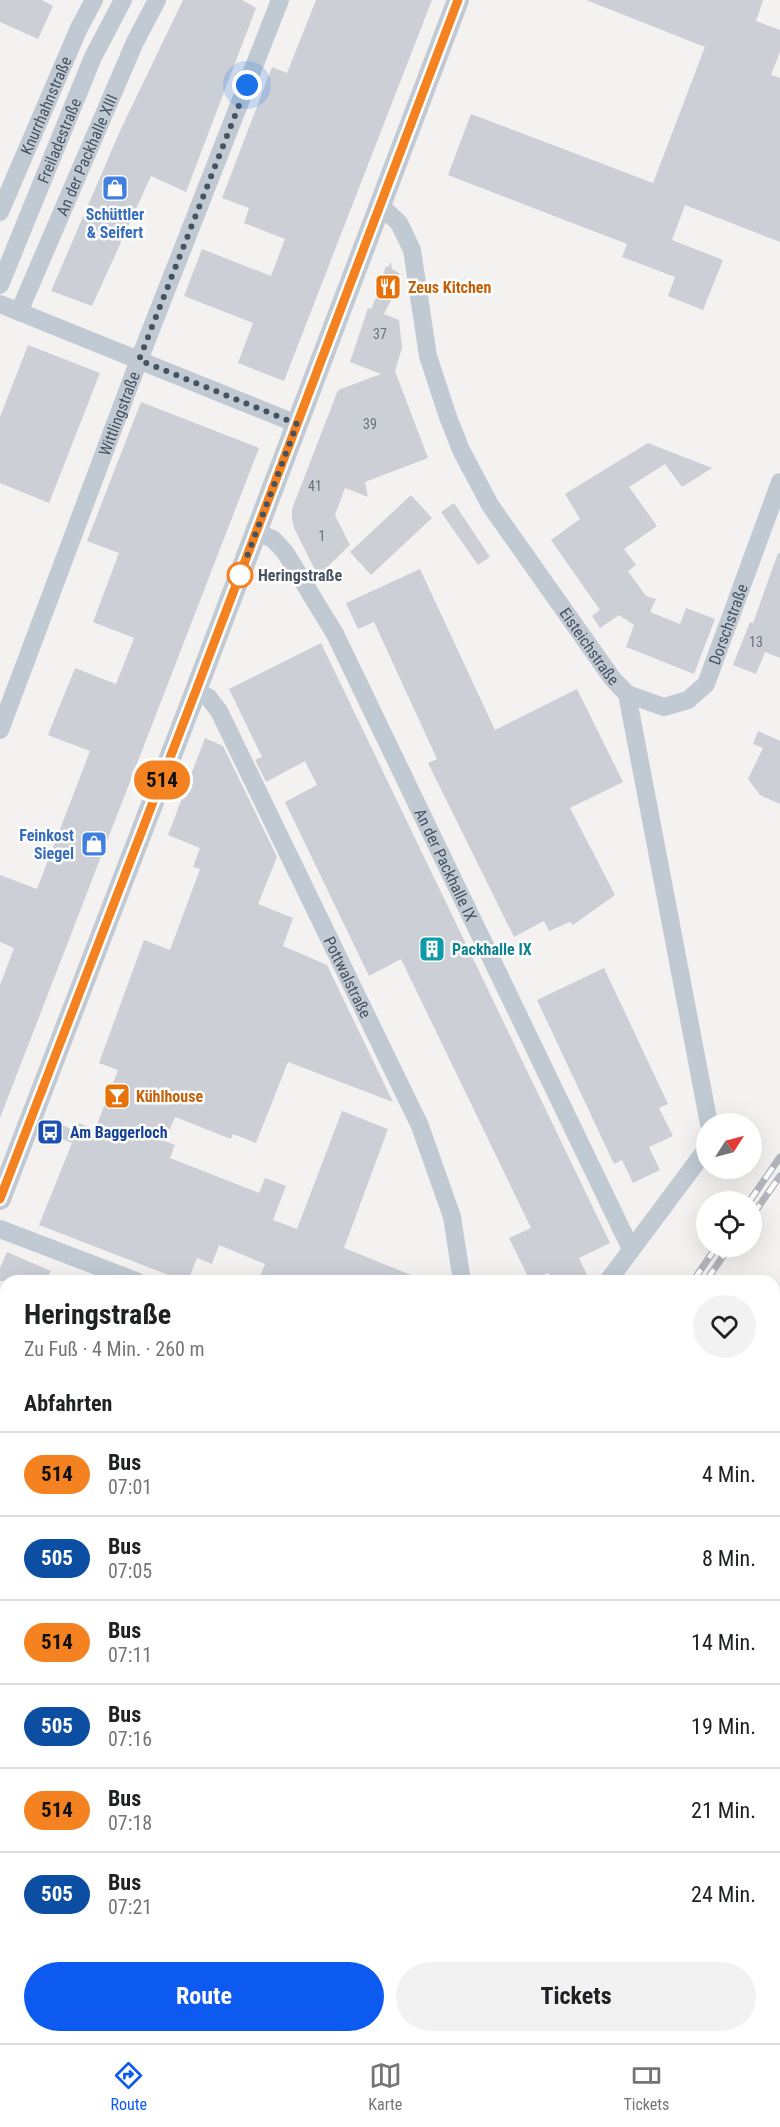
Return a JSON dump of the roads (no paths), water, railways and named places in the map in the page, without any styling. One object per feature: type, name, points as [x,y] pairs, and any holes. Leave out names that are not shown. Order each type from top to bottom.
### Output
[{"type":"street","name":"Knurrhahnstraße","points":[[0,212],[79,28],[94,0]]},
{"type":"street","name":"Freiladestraße","points":[[0,285],[93,57],[123,0]]},
{"type":"street","name":"An der Packhalle XIII","points":[[19,312],[135,42],[157,0]]},
{"type":"street","name":"Wittlingstraße","points":[[0,730],[139,360],[280,0]]},
{"type":"street","points":[[0,1199],[458,0]]},
{"type":"street","name":"Eisteichstraße","points":[[380,205],[399,223],[412,250],[428,356],[461,450],[490,505],[612,678],[627,694],[707,1113]]},
{"type":"street","points":[[0,304],[297,424]]},
{"type":"street","name":"Dorschstraße","points":[[627,694],[664,707],[688,700],[706,684],[780,482]]},
{"type":"street","name":"An der Packhalle IX","points":[[256,532],[273,539],[285,552],[335,634],[631,1249]]},
{"type":"street","name":"Pottwalstraße","points":[[195,693],[208,697],[219,711],[420,1126],[452,1217],[461,1275]]},
{"type":"street","points":[[612,1275],[696,1163]]},
{"type":"street","points":[[0,1229],[120,1275]]},
{"type":"railway","points":[[757,1191],[780,1157]]},
{"type":"railway","points":[[762,1202],[780,1176]]},
{"type":"railway","points":[[697,1275],[709,1257]]},
{"type":"railway","points":[[710,1275],[722,1257]]},
{"type":"place","name":"Schüttler & Seifert","points":[[115,188]]},
{"type":"place","name":"Zeus Kitchen","points":[[388,287]]},
{"type":"place","name":"Heringstraße","points":[[240,575]]},
{"type":"place","name":"Feinkost Siegel","points":[[94,844]]},
{"type":"place","name":"Packhalle IX","points":[[432,949]]},
{"type":"place","name":"Kühlhouse","points":[[117,1096]]},
{"type":"place","name":"Am Baggerloch","points":[[50,1132]]}]
